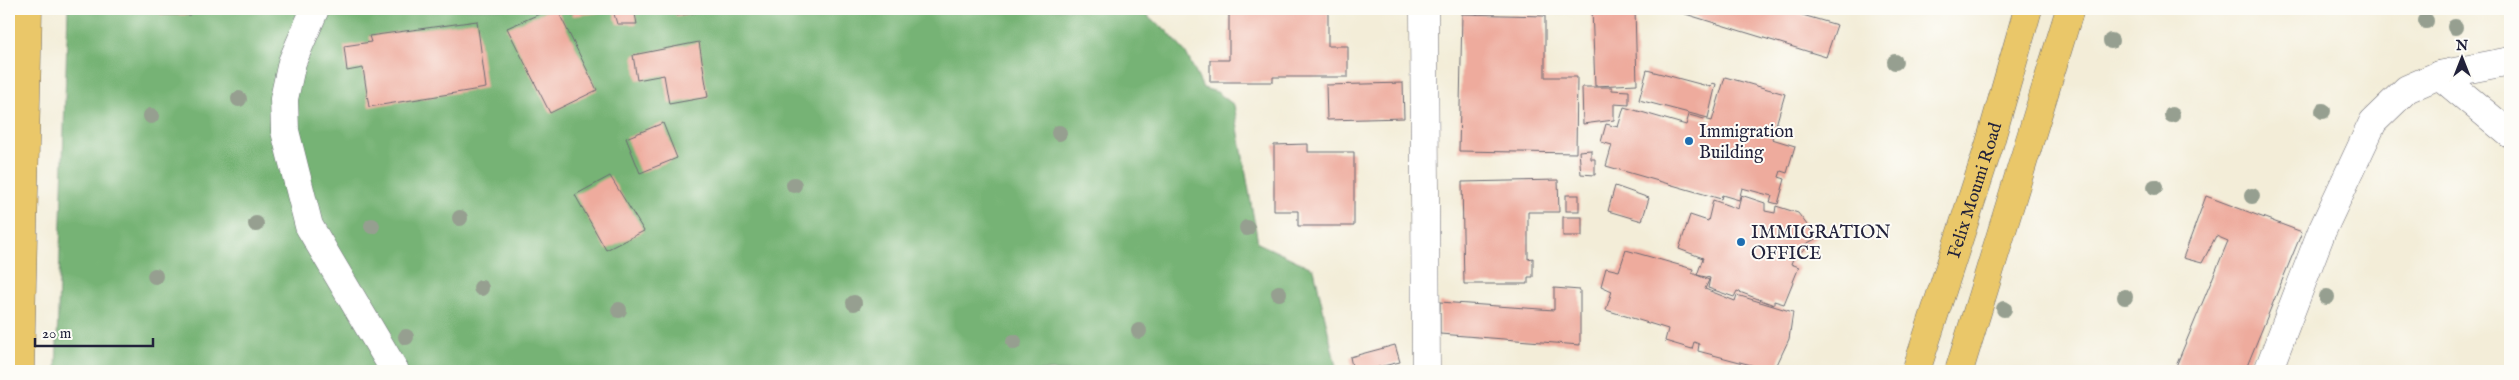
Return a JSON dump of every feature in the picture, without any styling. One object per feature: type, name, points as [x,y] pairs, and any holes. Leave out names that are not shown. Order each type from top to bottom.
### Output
[{"type":"main road","points":[[20,371],[28,9]]},
{"type":"main road","name":"Felix Moumi Road","points":[[1916,371],[1989,146],[2028,9]]},
{"type":"main road","points":[[1959,371],[2070,9]]},
{"type":"main road","points":[[1989,146],[2024,159]]},
{"type":"main road","points":[[1957,244],[1993,260]]},
{"type":"street","points":[[315,9],[292,62],[284,99],[285,131],[309,226],[395,371]]},
{"type":"street","points":[[1424,9],[1426,371]]},
{"type":"street","points":[[2268,371],[2321,233],[2373,122],[2407,89],[2439,76],[2510,61]]},
{"type":"street","points":[[2439,76],[2510,134]]},
{"type":"green space","points":[[68,9],[1145,9],[1150,19],[1166,30],[1186,53],[1203,88],[1217,92],[1234,105],[1258,243],[1314,269],[1337,371],[56,371]]},
{"type":"building","points":[[160,9],[189,9],[190,15],[161,15]]},
{"type":"building","points":[[551,9],[557,9],[597,90],[550,113],[507,28]]},
{"type":"building","points":[[571,9],[618,9],[615,11],[572,16]]},
{"type":"building","points":[[619,9],[634,9],[637,24],[617,24],[614,14]]},
{"type":"building","points":[[675,9],[712,9],[712,10],[676,16]]},
{"type":"building","points":[[1164,9],[1219,9],[1218,12],[1164,11]]},
{"type":"building","points":[[1229,9],[1328,9],[1328,46],[1348,46],[1348,77],[1273,77],[1273,82],[1210,82],[1210,60],[1229,60]]},
{"type":"building","points":[[1592,9],[1635,9],[1637,84],[1595,86]]},
{"type":"building","points":[[1669,9],[1782,9],[1837,25],[1826,57]]},
{"type":"building","points":[[1462,14],[1545,16],[1545,77],[1577,77],[1576,153],[1459,151]]},
{"type":"building","points":[[477,21],[486,88],[369,107],[363,68],[347,71],[344,46],[371,42],[369,36]]},
{"type":"building","points":[[699,42],[708,97],[669,104],[664,75],[637,80],[633,55]]},
{"type":"building","points":[[1647,70],[1711,87],[1712,83],[1716,84],[1708,118],[1639,100]]},
{"type":"building","name":"Immigration Building","points":[[1725,77],[1785,94],[1772,139],[1795,146],[1787,173],[1781,171],[1779,177],[1785,179],[1778,204],[1770,202],[1772,196],[1742,188],[1739,200],[1722,195],[1721,199],[1606,166],[1612,145],[1601,142],[1606,124],[1618,127],[1624,107],[1686,125],[1689,115],[1712,121]]},
{"type":"building","points":[[1403,83],[1404,118],[1327,120],[1326,85]]},
{"type":"building","points":[[1582,87],[1612,87],[1612,90],[1629,91],[1629,105],[1614,104],[1614,120],[1583,124]]},
{"type":"building","points":[[663,123],[677,158],[640,173],[626,138]]},
{"type":"building","points":[[1308,144],[1308,152],[1354,152],[1354,226],[1298,226],[1298,211],[1274,211],[1274,145]]},
{"type":"building","points":[[1591,150],[1591,159],[1595,159],[1595,175],[1581,174],[1579,151]]},
{"type":"building","points":[[610,176],[644,231],[606,250],[575,195]]},
{"type":"building","points":[[1558,180],[1559,212],[1528,212],[1528,259],[1533,258],[1533,277],[1528,277],[1528,284],[1464,284],[1462,182]]},
{"type":"building","points":[[1615,186],[1649,198],[1642,221],[1608,211]]},
{"type":"building","points":[[1566,195],[1579,195],[1579,211],[1566,211]]},
{"type":"building","points":[[1741,195],[1765,203],[1765,211],[1775,213],[1776,206],[1798,213],[1817,238],[1804,245],[1805,249],[1794,256],[1791,264],[1799,267],[1784,304],[1774,301],[1774,305],[1737,291],[1734,297],[1708,288],[1710,278],[1697,275],[1703,258],[1679,249],[1690,215],[1708,221],[1713,200],[1738,209]]},
{"type":"building","points":[[2206,196],[2302,232],[2245,371],[2174,371],[2228,241],[2216,236],[2202,263],[2183,258]]},
{"type":"building","points":[[1563,217],[1582,217],[1582,236],[1563,236]]},
{"type":"building","points":[[1626,250],[1693,269],[1692,273],[1709,280],[1705,289],[1735,301],[1737,295],[1793,312],[1789,339],[1774,371],[1698,351],[1699,344],[1694,342],[1692,349],[1665,341],[1668,329],[1606,310],[1612,291],[1601,286],[1606,268],[1619,271]]},
{"type":"building","points":[[1554,288],[1580,290],[1580,345],[1440,334],[1440,302],[1554,310]]},
{"type":"building","points":[[1395,345],[1400,362],[1362,371],[1353,371],[1350,357]]},
{"type":"place","name":"Immigration Building","points":[[1689,141]]},
{"type":"place","name":"IMMIGRATION OFFICE","points":[[1741,242]]}]
